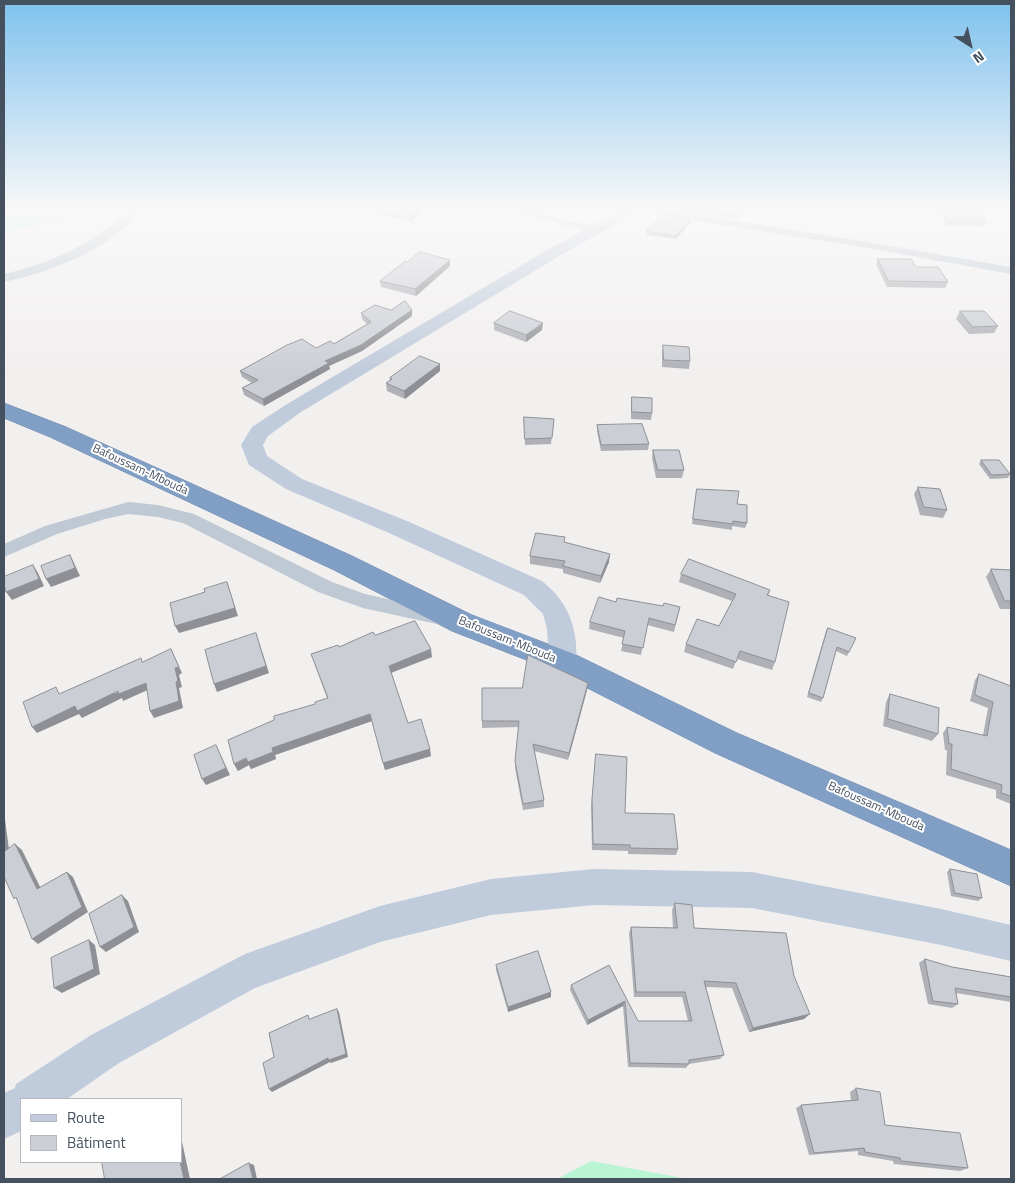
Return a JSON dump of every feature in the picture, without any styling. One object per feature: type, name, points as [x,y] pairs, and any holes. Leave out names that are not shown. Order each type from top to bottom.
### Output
[{"type":"highway","name":"Bafoussam-Mbouda","points":[[4,410],[58,432],[334,559],[462,623],[563,662],[726,743],[1011,868]]},
{"type":"street","points":[[4,278],[51,264]]},
{"type":"street","points":[[537,264],[294,408],[260,432],[252,445],[257,460],[294,484],[407,531],[533,588],[548,599],[556,611],[560,622],[563,662]]},
{"type":"street","points":[[974,264],[1011,271]]},
{"type":"street","points":[[4,551],[51,530],[102,514],[128,508],[158,511],[188,518],[333,590],[363,601],[462,623]]},
{"type":"street","points":[[32,1098],[105,1049],[245,973],[380,924],[491,896],[594,887],[752,890],[941,927],[1011,943]]},
{"type":"street","points":[[4,1118],[20,1107]]},
{"type":"green space","points":[[591,1161],[688,1179],[557,1179]]},
{"type":"building","points":[[401,264],[445,264],[415,289],[380,281]]},
{"type":"building","points":[[881,264],[914,264],[916,267],[938,267],[948,282],[889,281]]},
{"type":"building","points":[[405,301],[412,310],[361,345],[325,361],[329,363],[263,399],[242,388],[258,380],[240,371],[287,345],[302,339],[316,348],[330,341],[334,344],[371,322],[361,313],[375,305],[391,310]]},
{"type":"building","points":[[510,311],[543,323],[526,335],[494,323]]},
{"type":"building","points":[[960,311],[984,311],[998,326],[973,327]]},
{"type":"building","points":[[663,345],[689,347],[690,361],[664,360]]},
{"type":"building","points":[[420,356],[440,364],[404,391],[386,383],[392,379],[390,378]]},
{"type":"building","points":[[632,397],[652,398],[652,413],[632,412]]},
{"type":"building","points":[[524,417],[554,419],[552,438],[525,439]]},
{"type":"building","points":[[642,424],[649,444],[601,445],[597,425]]},
{"type":"building","points":[[653,450],[679,450],[684,470],[658,470]]},
{"type":"building","points":[[981,460],[999,460],[1010,474],[992,475]]},
{"type":"building","points":[[918,487],[940,489],[947,510],[924,507]]},
{"type":"building","points":[[697,489],[739,491],[737,504],[747,505],[747,523],[733,521],[733,524],[693,519]]},
{"type":"building","points":[[536,533],[565,537],[564,542],[610,554],[601,576],[563,566],[565,561],[530,556]]},
{"type":"building","points":[[70,555],[75,568],[46,579],[41,566]]},
{"type":"building","points":[[689,559],[770,590],[767,595],[789,602],[775,662],[740,651],[736,662],[686,644],[697,619],[719,626],[736,594],[681,574]]},
{"type":"building","points":[[33,565],[39,579],[6,592],[4,577]]},
{"type":"building","points":[[991,569],[1011,570],[1011,601],[1005,601]]},
{"type":"building","points":[[227,582],[235,608],[175,626],[170,603],[205,592],[204,589]]},
{"type":"building","points":[[599,597],[616,602],[617,598],[663,606],[664,603],[680,607],[675,625],[649,618],[643,648],[622,644],[625,631],[590,622]]},
{"type":"building","points":[[415,621],[431,649],[389,666],[408,723],[421,719],[430,749],[383,763],[370,714],[272,748],[273,752],[248,762],[246,758],[234,764],[228,740],[274,720],[274,716],[315,704],[315,702],[328,698],[311,654],[338,645],[339,647],[373,632],[375,635]]},
{"type":"building","points":[[828,628],[856,638],[849,652],[837,647],[823,698],[809,693]]},
{"type":"building","points":[[256,633],[266,666],[214,684],[205,650]]},
{"type":"building","points":[[171,649],[179,667],[175,668],[179,701],[150,711],[146,683],[119,694],[118,691],[77,711],[75,706],[32,727],[23,702],[56,687],[59,694],[141,658],[142,662]]},
{"type":"building","points":[[528,655],[588,683],[569,753],[533,744],[544,800],[523,804],[515,761],[519,721],[482,721],[482,688],[522,688]]},
{"type":"building","points":[[979,674],[1011,686],[1011,796],[1001,793],[1002,785],[951,769],[952,744],[949,744],[947,727],[987,736],[993,702],[975,695]]},
{"type":"building","points":[[890,694],[939,708],[938,734],[888,719]]},
{"type":"building","points":[[216,745],[226,768],[202,779],[194,755]]},
{"type":"building","points":[[596,754],[627,757],[625,813],[674,814],[678,849],[630,848],[630,845],[593,844],[592,800]]},
{"type":"building","points":[[15,844],[37,889],[67,872],[82,907],[32,939],[16,897],[14,899],[4,877],[4,852]]},
{"type":"building","points":[[950,869],[977,874],[982,898],[955,893]]},
{"type":"building","points":[[122,895],[134,927],[100,947],[89,914]]},
{"type":"building","points":[[675,903],[692,905],[694,928],[786,933],[794,976],[810,1014],[753,1028],[736,983],[704,981],[724,1055],[689,1060],[689,1064],[630,1063],[625,1001],[588,1020],[571,985],[609,965],[638,1021],[692,1021],[685,992],[636,992],[631,927],[677,928]]},
{"type":"building","points":[[89,940],[94,969],[54,988],[51,958]]},
{"type":"building","points":[[538,951],[551,992],[508,1007],[496,965]]},
{"type":"building","points":[[925,959],[952,967],[1011,977],[1011,997],[955,988],[958,1004],[933,1001]]},
{"type":"building","points":[[337,1009],[346,1054],[329,1060],[328,1058],[269,1089],[263,1063],[274,1057],[269,1033],[308,1015],[309,1019]]},
{"type":"building","points":[[856,1088],[880,1092],[885,1125],[960,1133],[968,1168],[901,1161],[900,1158],[865,1152],[864,1148],[814,1153],[801,1105],[858,1100]]},
{"type":"building","points":[[102,1163],[180,1163],[184,1179],[105,1179]]},
{"type":"building","points":[[249,1163],[253,1179],[220,1179]]}]
